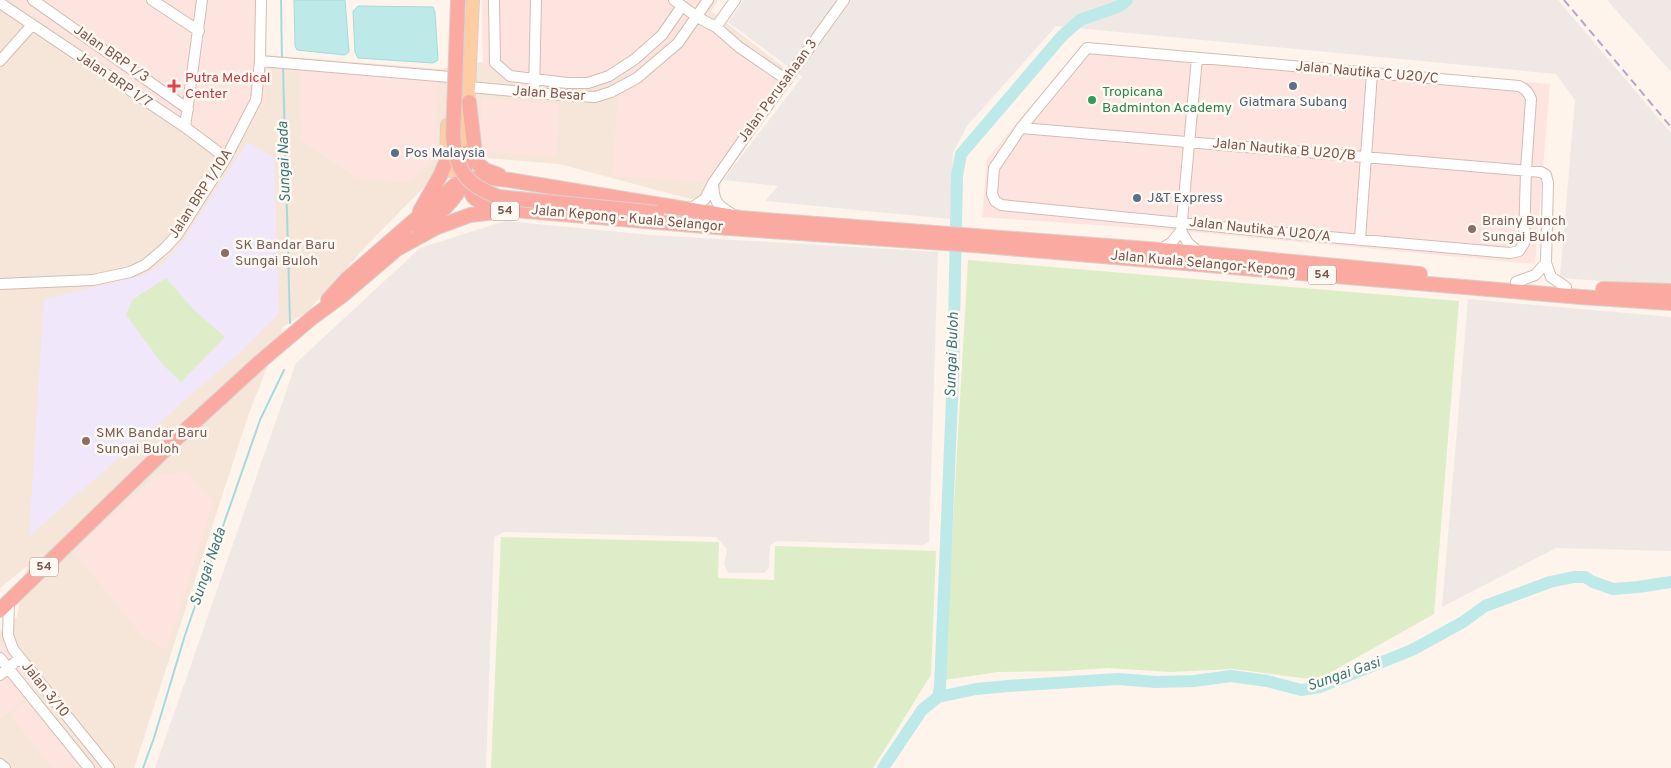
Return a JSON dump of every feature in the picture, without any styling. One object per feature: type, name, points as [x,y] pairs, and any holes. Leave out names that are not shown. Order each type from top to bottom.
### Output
[{"type":"highway","points":[[458,0],[455,152],[457,162],[471,182],[482,190],[499,197],[657,213],[700,220],[728,228]]},
{"type":"highway","points":[[469,102],[476,162],[485,170],[509,180]]},
{"type":"highway","points":[[396,249],[440,212],[458,194],[463,180],[466,153]]},
{"type":"highway","points":[[415,221],[446,162]]},
{"type":"highway","points":[[480,177],[470,188],[474,199],[492,206],[514,210]]},
{"type":"highway","name":"54","points":[[480,177],[690,209]]},
{"type":"highway","name":"Jalan Kepong - Kuala Selangor","points":[[313,317],[348,278],[455,185],[463,180],[480,177]]},
{"type":"highway","name":"Jalan Kepong - Kuala Selangor","points":[[690,209],[740,218],[945,238]]},
{"type":"highway","name":"Jalan Kepong - Kuala Selangor","points":[[4,606],[84,526],[261,361],[313,317],[343,295],[396,249],[451,221],[470,215],[514,210],[728,228],[974,240]]},
{"type":"highway","name":"Jalan Kuala Selangor-Kepong","points":[[974,240],[1200,253],[1566,287],[1671,291]]},
{"type":"highway","name":"Jalan Kuala Selangor-Kepong","points":[[974,240],[1581,297],[1671,303]]},
{"type":"main road","points":[[452,0],[446,162],[447,169],[450,171],[458,171],[463,164],[466,153],[473,0]]},
{"type":"street","name":"Jalan BRP 1/3","points":[[34,0],[188,109]]},
{"type":"street","points":[[152,0],[198,31]]},
{"type":"street","points":[[185,127],[202,0]]},
{"type":"street","name":"Jalan BRP 1/10A","points":[[0,284],[93,280],[138,269],[165,248],[177,234],[226,158],[256,100],[260,61],[261,0]]},
{"type":"street","points":[[494,0],[496,63],[510,76],[567,83],[588,83],[609,76],[635,59],[662,35],[678,3],[697,17],[716,27],[744,51],[787,80]]},
{"type":"street","points":[[534,93],[536,0]]},
{"type":"street","points":[[716,27],[735,0]]},
{"type":"street","name":"Jalan Perusahaan 3","points":[[690,209],[705,199],[713,183],[844,0]]},
{"type":"street","name":"Jalan Besar","points":[[470,87],[595,97],[611,92],[637,78],[678,44],[697,17],[703,2]]},
{"type":"street","name":"Jalan BRP 1/7","points":[[0,3],[185,127],[226,158]]},
{"type":"street","points":[[0,61],[32,25]]},
{"type":"street","name":"Jalan Nautika C U20/C","points":[[1021,128],[1087,48],[1520,86],[1527,91],[1531,99],[1526,170]]},
{"type":"street","points":[[1197,58],[1182,227],[1188,243],[1200,253]]},
{"type":"street","points":[[260,61],[450,77]]},
{"type":"street","points":[[1360,239],[1372,73]]},
{"type":"street","name":"Jalan Nautika B U20/B","points":[[1021,128],[1539,171],[1546,175],[1548,182],[1546,263]]},
{"type":"street","name":"Jalan Nautika A U20/A","points":[[1021,128],[994,168],[992,194],[995,201],[1001,205],[1182,227],[1360,239],[1510,253],[1520,251],[1524,243],[1526,170]]},
{"type":"street","points":[[713,183],[715,201],[721,208],[740,218]]},
{"type":"street","points":[[1159,250],[1171,243],[1182,227]]},
{"type":"street","points":[[1516,282],[1535,275],[1546,263],[1555,281],[1566,287]]},
{"type":"street","name":"Jalan 3/10","points":[[4,606],[8,635],[14,649],[109,768]]},
{"type":"street","points":[[0,659],[14,649]]},
{"type":"street","points":[[4,672],[20,658]]},
{"type":"street","name":"Jalan 3/10","points":[[0,659],[4,672],[89,768]]},
{"type":"shaded area","points":[[0,0],[265,0],[265,55],[441,69],[483,62],[482,0],[718,0],[711,11],[795,76],[722,179],[718,195],[691,199],[559,164],[486,158],[424,187],[368,244],[308,311],[283,327],[248,416],[134,768],[0,768],[0,631],[17,617],[27,566],[0,588]]},
{"type":"shaded area","points":[[13,0],[265,0],[265,102],[234,154]]},
{"type":"shaded area","points":[[482,0],[700,0],[672,36],[634,71],[590,89],[506,83],[483,63]]},
{"type":"shaded area","points":[[744,0],[1558,0],[1671,133],[1671,286],[1560,278],[1575,100],[1556,74],[1056,26],[967,126],[953,153],[950,219],[765,201],[778,186],[723,180],[802,77],[728,22]]},
{"type":"shaded area","points":[[1607,0],[1671,0],[1671,72]]},
{"type":"shaded area","points":[[702,22],[783,81],[708,182],[612,176],[618,96],[643,83],[684,47]]},
{"type":"shaded area","points":[[1083,43],[1550,84],[1535,264],[1181,231],[982,217],[987,159]]},
{"type":"shaded area","points":[[300,67],[439,80],[434,159],[408,183],[357,178],[301,140]]},
{"type":"shaded area","points":[[482,98],[559,104],[557,157],[479,151]]},
{"type":"shaded area","name":"SMK Bandar Baru Sungai Buloh","points":[[247,142],[274,157],[279,313],[246,347],[29,536],[44,299],[141,276],[163,264],[183,241]]},
{"type":"shaded area","points":[[505,221],[651,235],[938,252],[929,542],[922,545],[778,541],[770,545],[769,568],[764,573],[728,573],[724,564],[727,549],[716,537],[504,532],[494,537],[486,768],[155,768],[296,363],[420,248]]},
{"type":"shaded area","points":[[1468,299],[1671,317],[1671,551],[1556,548],[1442,607]]},
{"type":"shaded area","points":[[185,472],[214,501],[166,649],[145,639],[73,551],[157,475]]},
{"type":"shaded area","points":[[0,645],[39,688],[0,719]]},
{"type":"shaded area","points":[[29,699],[86,768],[52,768],[10,715]]},
{"type":"green space","points":[[968,260],[1459,301],[1434,614],[1317,680],[1234,669],[1170,672],[1108,668],[998,672],[944,680]]},
{"type":"green space","points":[[166,278],[194,310],[225,337],[181,382],[163,365],[126,315],[132,300]]},
{"type":"green space","points":[[501,537],[719,542],[718,578],[774,580],[775,546],[936,551],[931,675],[873,768],[491,768]]},
{"type":"water","points":[[294,0],[345,0],[349,52],[345,55],[297,50],[295,46]]},
{"type":"water","points":[[358,6],[433,7],[435,12],[438,60],[433,63],[358,58],[355,52],[353,11]]},
{"type":"waterway","name":"Sungai Nada","points":[[281,0],[282,60]]},
{"type":"waterway","name":"Sungai Buloh","points":[[883,768],[922,710],[938,697],[940,687],[953,375],[957,176],[961,154],[1062,36],[1080,20],[1120,6],[1127,0]]},
{"type":"waterway","name":"Sungai Nada","points":[[283,67],[290,323]]},
{"type":"waterway","name":"Sungai Nada","points":[[143,768],[185,635],[260,420],[284,370]]},
{"type":"waterway","name":"Sungai Gasi","points":[[938,697],[976,689],[1008,686],[1118,679],[1156,682],[1194,681],[1231,676],[1267,681],[1301,690],[1320,687],[1412,650],[1463,622],[1485,606],[1550,582],[1574,577],[1585,577],[1613,589],[1671,582]]},
{"type":"railway","points":[[1564,0],[1671,127]]},
{"type":"place","name":"Putra Medical Center","points":[[174,86]]},
{"type":"place","name":"Giatmara Subang","points":[[1293,86]]},
{"type":"place","name":"Tropicana Badminton Academy","points":[[1092,100]]},
{"type":"place","name":"Pos Malaysia","points":[[395,153]]},
{"type":"place","name":"J&T Express","points":[[1137,198]]},
{"type":"place","name":"Brainy Bunch Sungai Buloh","points":[[1472,229]]},
{"type":"place","name":"SK Bandar Baru Sungai Buloh","points":[[225,253]]},
{"type":"place","name":"SMK Bandar Baru Sungai Buloh","points":[[86,441]]}]
